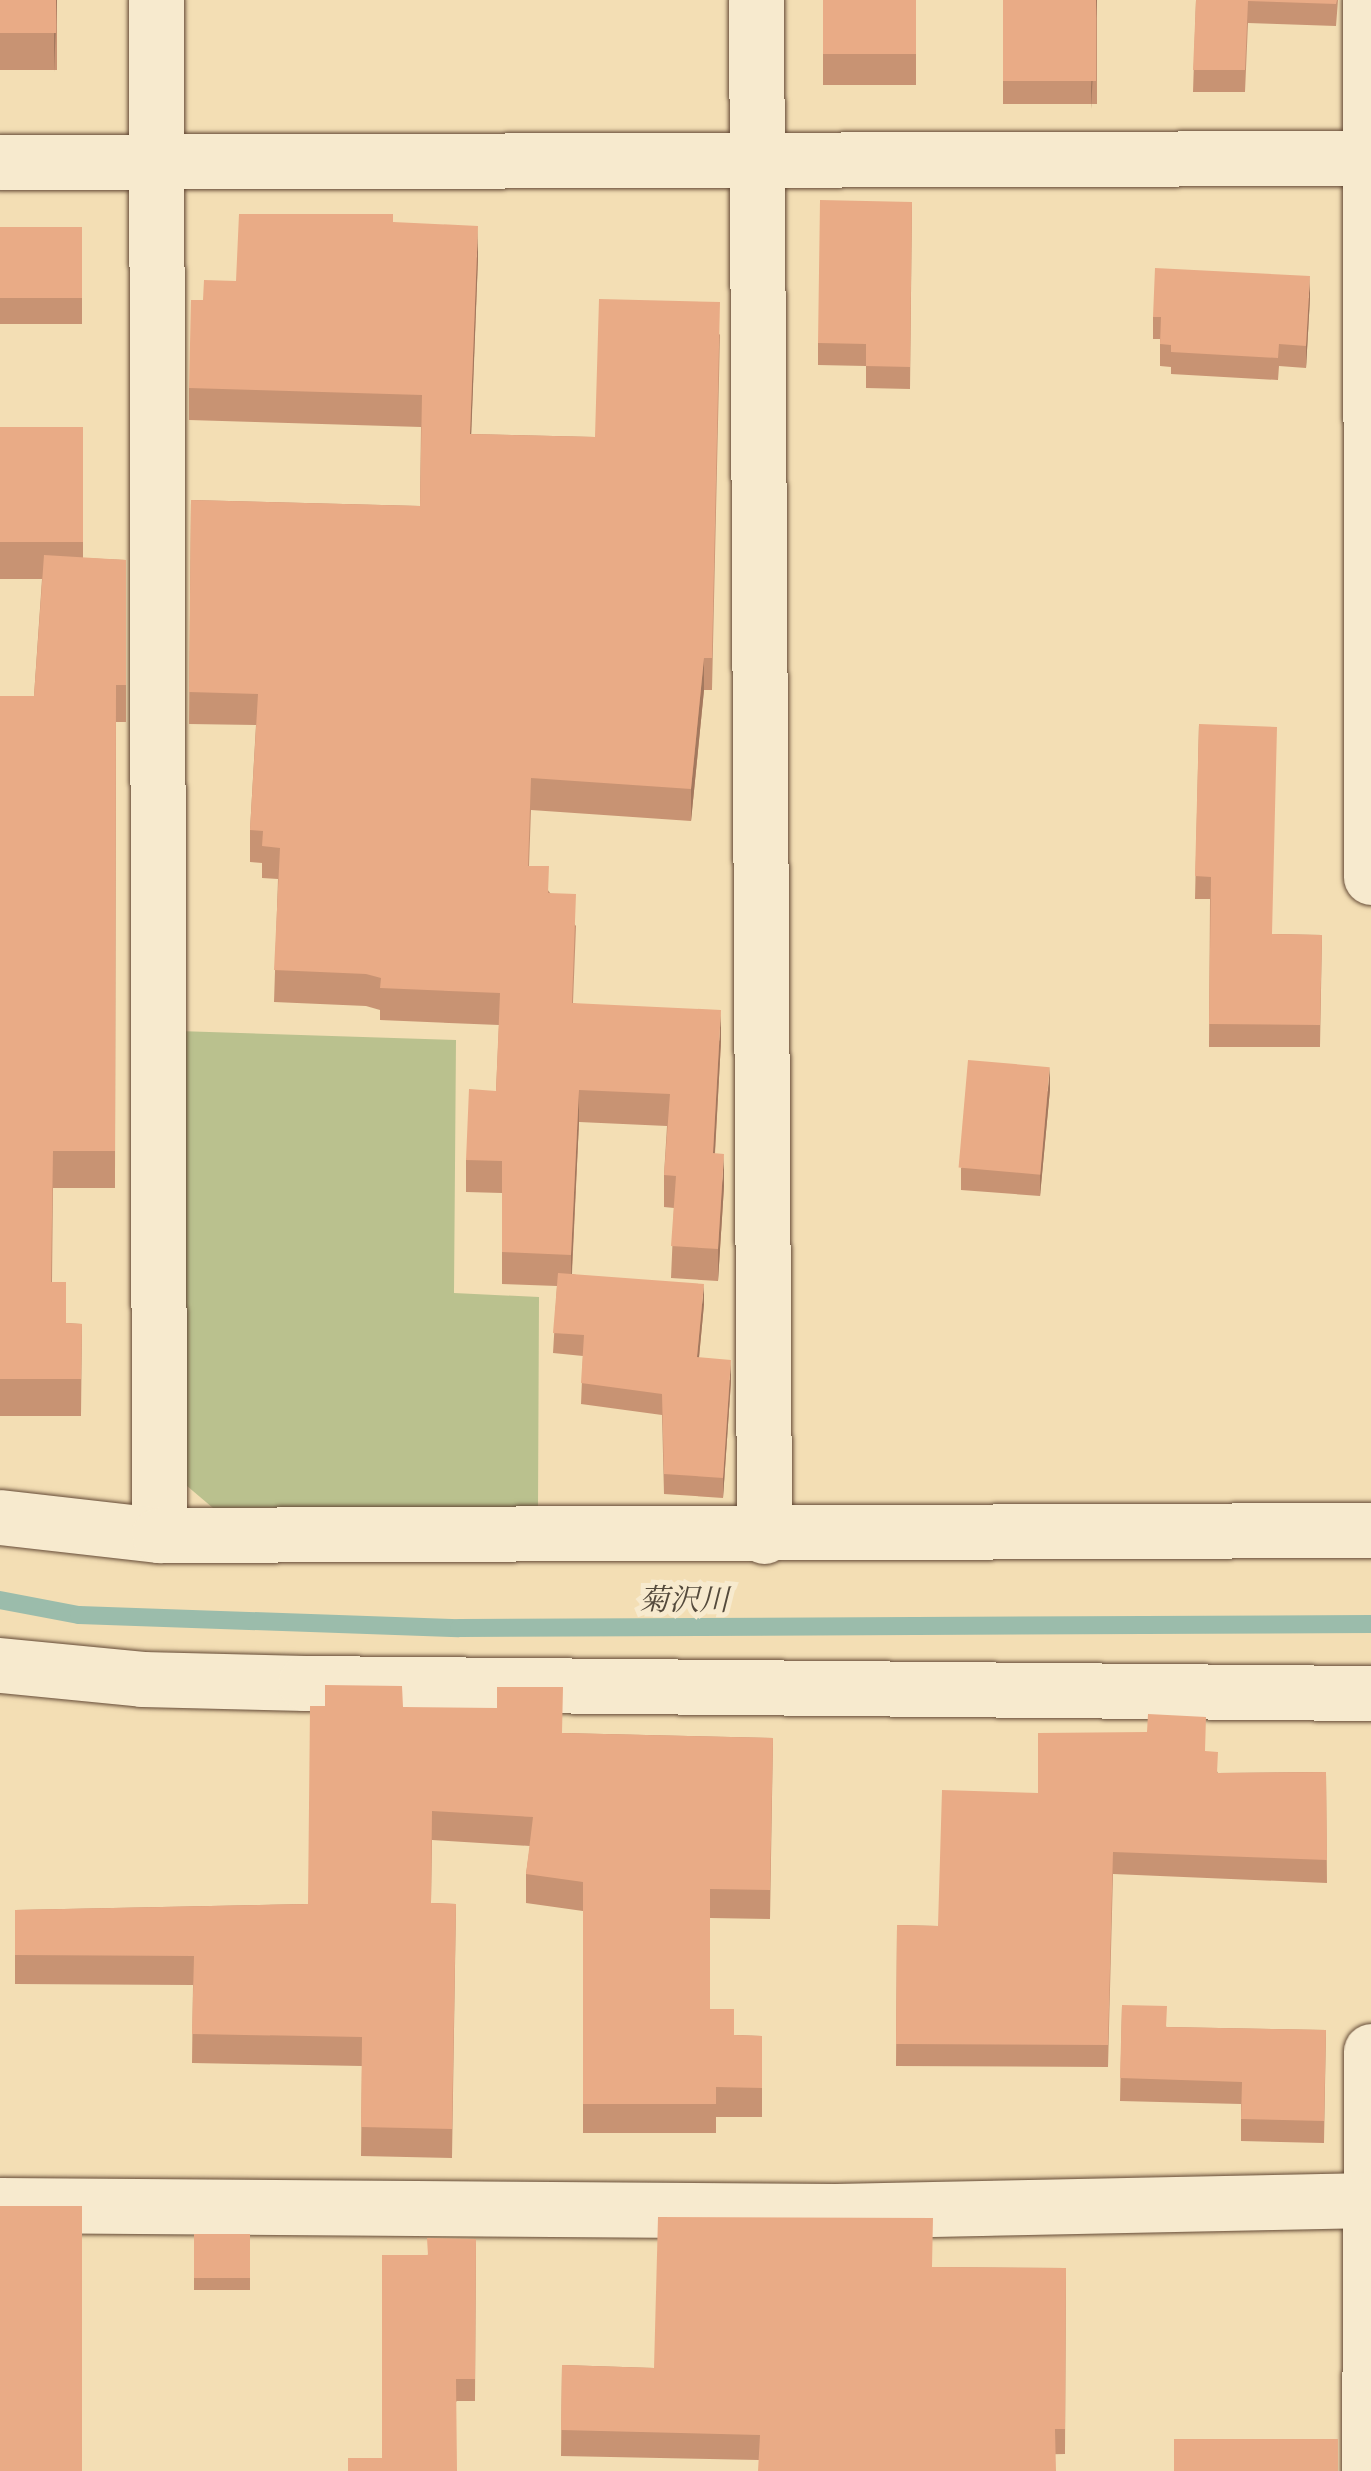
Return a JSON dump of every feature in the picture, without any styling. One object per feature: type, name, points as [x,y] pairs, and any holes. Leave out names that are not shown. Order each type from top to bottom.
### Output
[{"type":"street","points":[[156,0],[160,1535]]},
{"type":"street","points":[[756,0],[764,1536]]},
{"type":"street","points":[[1370,0],[1371,878]]},
{"type":"street","points":[[0,162],[1369,158]]},
{"type":"street","points":[[0,1517],[160,1535],[764,1536],[1371,1530]]},
{"type":"street","points":[[0,1664],[142,1679],[305,1684],[1371,1693]]},
{"type":"street","points":[[1369,2471],[1371,2050]]},
{"type":"street","points":[[0,2204],[835,2211],[1370,2200]]},
{"type":"green space","points":[[178,1031],[456,1040],[454,1293],[539,1297],[538,1507],[213,1508],[180,1480]]},
{"type":"building","points":[[0,0],[56,0],[56,33],[0,33]]},
{"type":"building","points":[[823,0],[916,0],[916,54],[823,54]]},
{"type":"building","points":[[1003,0],[1096,0],[1096,81],[1003,81]]},
{"type":"building","points":[[1196,0],[1337,0],[1336,4],[1248,1],[1245,70],[1193,70]]},
{"type":"building","points":[[820,200],[912,202],[910,367],[866,366],[866,344],[818,343]]},
{"type":"building","points":[[239,214],[393,214],[393,222],[478,226],[470,434],[595,437],[599,299],[720,302],[712,658],[704,658],[691,789],[531,778],[528,866],[549,866],[548,893],[576,894],[572,1003],[721,1010],[713,1153],[724,1154],[718,1249],[671,1246],[676,1176],[664,1175],[670,1094],[579,1090],[571,1255],[502,1252],[502,1161],[466,1160],[469,1089],[496,1091],[500,993],[380,988],[381,978],[366,974],[274,970],[280,848],[262,846],[263,831],[250,830],[258,694],[189,692],[191,500],[420,506],[422,395],[189,388],[191,300],[203,300],[204,280],[236,281]]},
{"type":"building","points":[[0,227],[82,227],[82,298],[0,298]]},
{"type":"building","points":[[1155,268],[1310,276],[1306,346],[1279,344],[1278,358],[1171,352],[1171,345],[1160,344],[1161,317],[1153,317]]},
{"type":"building","points":[[0,427],[83,427],[83,542],[0,542]]},
{"type":"building","points":[[44,555],[126,560],[126,685],[116,685],[115,1151],[53,1151],[51,1282],[66,1282],[66,1323],[82,1324],[81,1379],[0,1379],[0,696],[34,696]]},
{"type":"building","points":[[1199,724],[1277,727],[1272,934],[1322,935],[1320,1025],[1209,1024],[1211,877],[1195,876]]},
{"type":"building","points":[[968,1060],[1050,1067],[1040,1175],[959,1168]]},
{"type":"building","points":[[558,1273],[704,1284],[697,1357],[731,1360],[723,1478],[664,1474],[662,1394],[581,1383],[584,1335],[553,1333]]},
{"type":"building","points":[[325,1685],[402,1686],[403,1707],[497,1708],[497,1687],[563,1687],[562,1733],[773,1738],[770,1890],[710,1889],[710,2009],[734,2009],[734,2035],[762,2036],[762,2088],[716,2087],[716,2104],[583,2104],[583,1882],[526,1874],[533,1817],[432,1811],[431,1903],[456,1904],[452,2129],[361,2127],[362,2037],[192,2034],[194,1956],[15,1955],[15,1910],[308,1904],[310,1706],[325,1706]]},
{"type":"building","points":[[1148,1714],[1206,1717],[1205,1751],[1218,1752],[1217,1773],[1326,1772],[1327,1860],[1113,1852],[1108,2045],[896,2044],[897,1925],[938,1926],[942,1790],[1038,1793],[1038,1733],[1147,1732]]},
{"type":"building","points":[[1122,2005],[1167,2006],[1166,2027],[1326,2030],[1324,2121],[1241,2119],[1242,2082],[1120,2078]]},
{"type":"building","points":[[0,2206],[82,2206],[82,2471],[0,2471]]},
{"type":"building","points":[[658,2217],[933,2218],[932,2267],[1066,2268],[1065,2429],[1055,2429],[1056,2471],[758,2471],[760,2435],[561,2430],[562,2365],[654,2368]]},
{"type":"building","points":[[194,2234],[250,2234],[250,2278],[194,2278]]},
{"type":"building","points":[[427,2238],[476,2239],[475,2379],[456,2379],[457,2471],[348,2471],[348,2458],[382,2458],[382,2255],[428,2255]]},
{"type":"building","points":[[1174,2439],[1338,2439],[1338,2471],[1174,2471]]},
{"type":"waterway","name":"菊沢川","points":[[0,1600],[79,1615],[459,1628],[1371,1624]]}]
